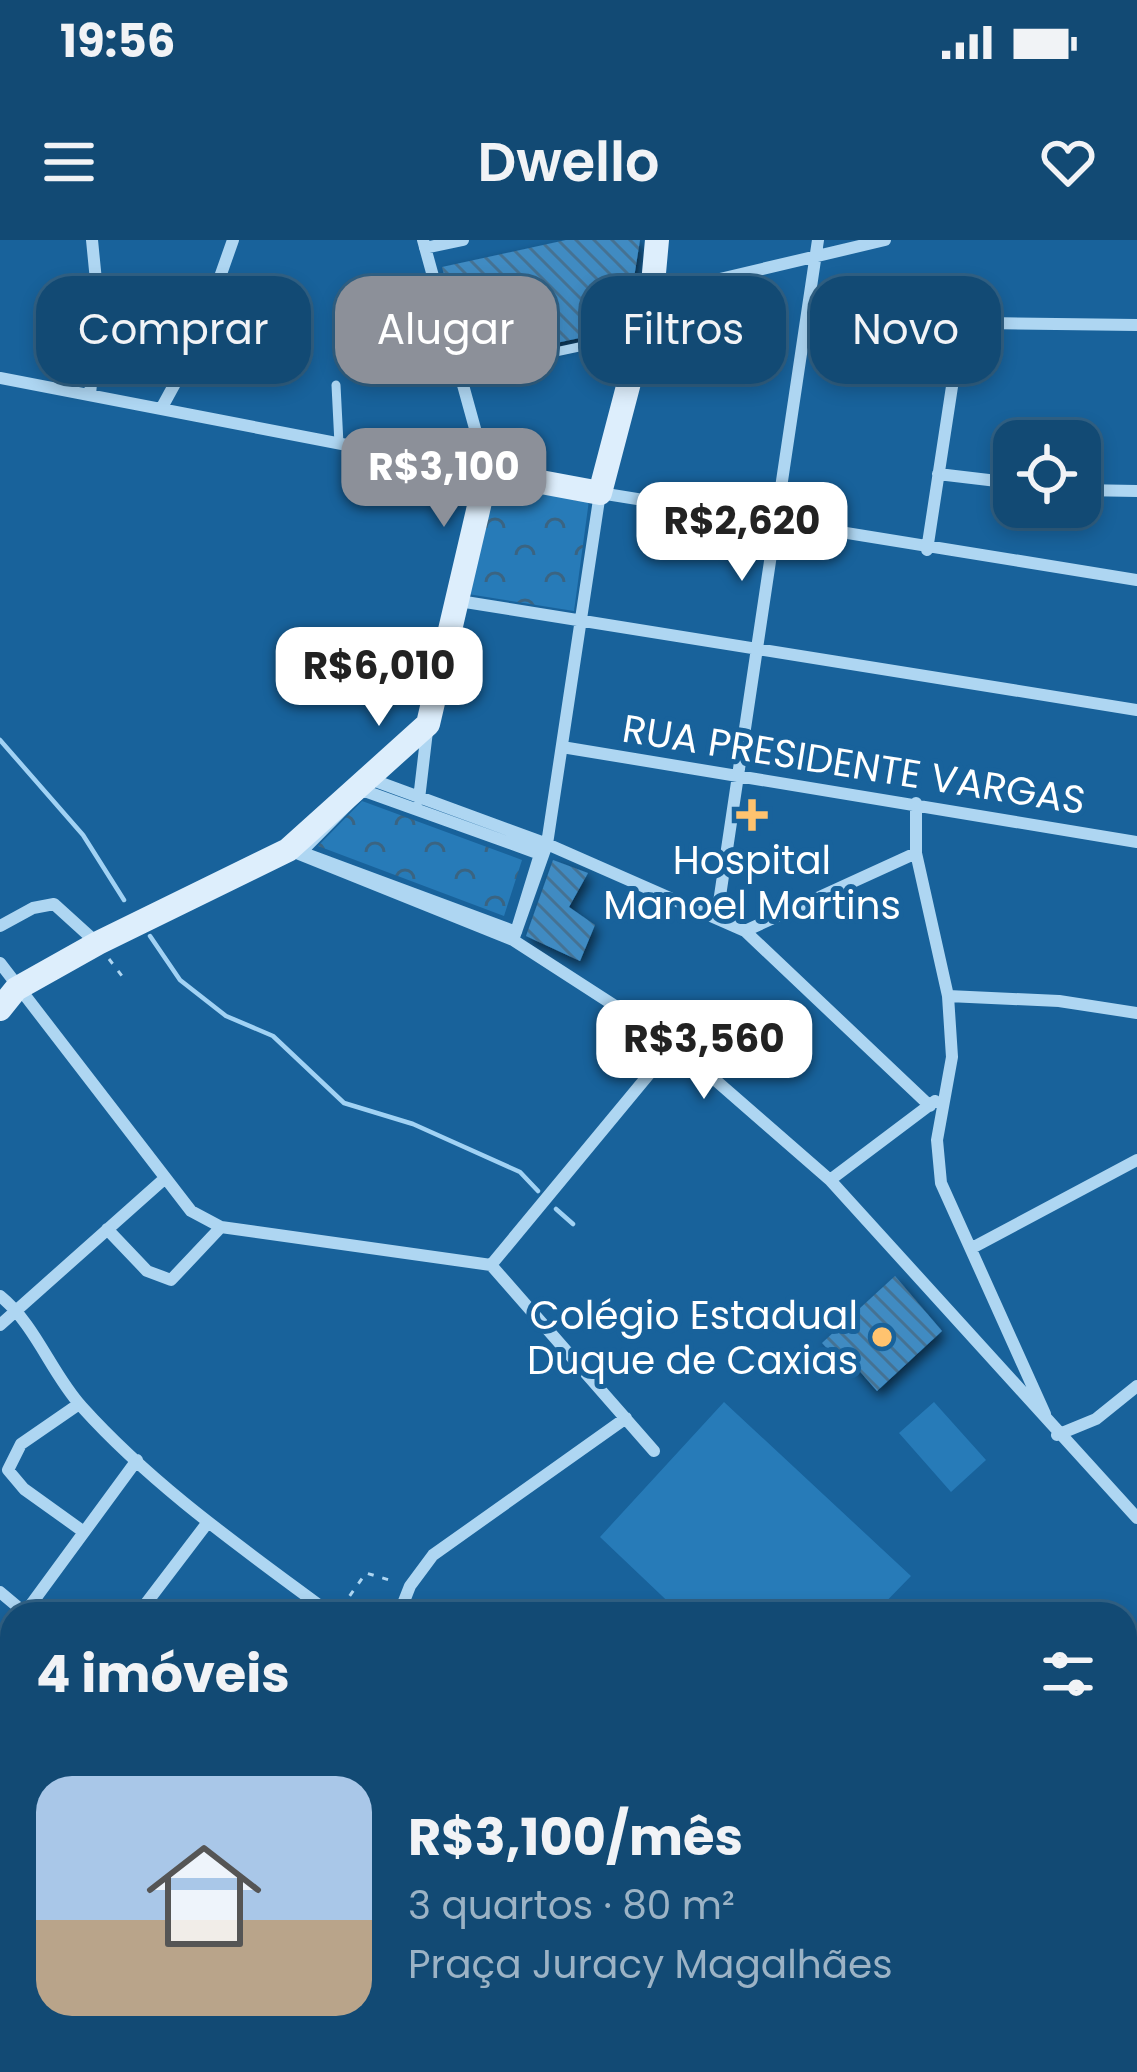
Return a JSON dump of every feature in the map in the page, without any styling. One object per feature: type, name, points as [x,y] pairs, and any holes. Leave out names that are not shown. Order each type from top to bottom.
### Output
[{"type":"street","points":[[90,395],[98,301],[92,240]]},
{"type":"street","points":[[161,409],[196,345],[233,240]]},
{"type":"street","points":[[434,276],[424,244],[463,240]]},
{"type":"street","points":[[654,276],[657,240]]},
{"type":"street","points":[[717,916],[818,240]]},
{"type":"street","points":[[742,276],[885,240]]},
{"type":"street","points":[[927,550],[958,353],[975,326],[1137,325]]},
{"type":"street","points":[[0,379],[600,493],[927,550],[1137,580]]},
{"type":"street","points":[[419,799],[428,724],[487,472],[465,384]]},
{"type":"street","points":[[515,936],[547,844],[600,493],[627,384]]},
{"type":"street","points":[[938,474],[993,481]]},
{"type":"street","points":[[1101,490],[1137,491]]},
{"type":"street","points":[[459,601],[1137,710]]},
{"type":"street","points":[[8,999],[98,944],[288,850],[428,724]]},
{"type":"street","name":"RUA PRESIDENTE VARGAS","points":[[562,747],[1137,842]]},
{"type":"street","points":[[369,779],[547,844],[745,931],[929,1106]]},
{"type":"street","points":[[515,936],[540,854],[362,790],[301,852],[511,932],[515,936],[674,1044],[830,1180],[1053,1431],[1137,1518]]},
{"type":"street","points":[[916,803],[916,853],[948,996],[952,1077],[936,1160],[994,1310],[1053,1431]]},
{"type":"street","points":[[288,850],[515,936]]},
{"type":"street","points":[[745,931],[916,853]]},
{"type":"street","points":[[0,926],[33,908],[54,904],[98,944]]},
{"type":"street","points":[[0,963],[8,999],[191,1210],[220,1227],[491,1265],[654,1451]]},
{"type":"street","points":[[948,996],[1059,1001],[1137,1012]]},
{"type":"street","points":[[491,1265],[674,1044]]},
{"type":"street","points":[[830,1180],[946,1093]]},
{"type":"street","points":[[972,1248],[1137,1160]]},
{"type":"street","points":[[0,1325],[163,1180]]},
{"type":"street","points":[[107,1229],[147,1271],[171,1280],[220,1227]]},
{"type":"street","points":[[0,1296],[16,1310],[79,1404],[137,1460],[208,1522],[318,1602]]},
{"type":"street","points":[[1053,1431],[1096,1419],[1137,1386]]},
{"type":"street","points":[[79,1404],[21,1444],[8,1470],[24,1489],[84,1532]]},
{"type":"street","points":[[404,1602],[433,1555],[626,1418]]},
{"type":"street","points":[[33,1602],[137,1460]]},
{"type":"street","points":[[147,1602],[208,1522]]},
{"type":"lane","points":[[336,385],[339,444]]},
{"type":"path","points":[[98,944],[124,980]]},
{"type":"path","points":[[344,1602],[366,1574],[410,1586]]},
{"type":"green space","points":[[492,484],[589,500],[574,611],[468,594]]},
{"type":"green space","points":[[362,801],[522,860],[504,916],[318,846]]},
{"type":"green space","points":[[724,1402],[911,1576],[886,1602],[668,1602],[600,1537]]},
{"type":"green space","points":[[934,1402],[986,1460],[951,1492],[899,1433]]},
{"type":"building","points":[[566,240],[640,240],[634,276],[581,276],[581,338],[557,343],[557,276],[444,276],[442,267]]},
{"type":"building","points":[[553,860],[588,873],[569,907],[595,925],[580,961],[526,936]]},
{"type":"building","name":"Colégio Estadual Duque de Caxias","points":[[895,1276],[942,1331],[877,1391],[843,1352],[834,1356],[822,1343]]},
{"type":"waterway","points":[[0,740],[83,835],[124,900]]},
{"type":"waterway","points":[[150,936],[180,980],[226,1016],[273,1036],[344,1103],[413,1124],[520,1172],[538,1191]]},
{"type":"waterway","points":[[556,1209],[573,1224]]},
{"type":"place","name":"Hospital Manoel Martins","points":[[752,815]]},
{"type":"place","name":"Colégio Estadual Duque de Caxias","points":[[882,1337]]}]
